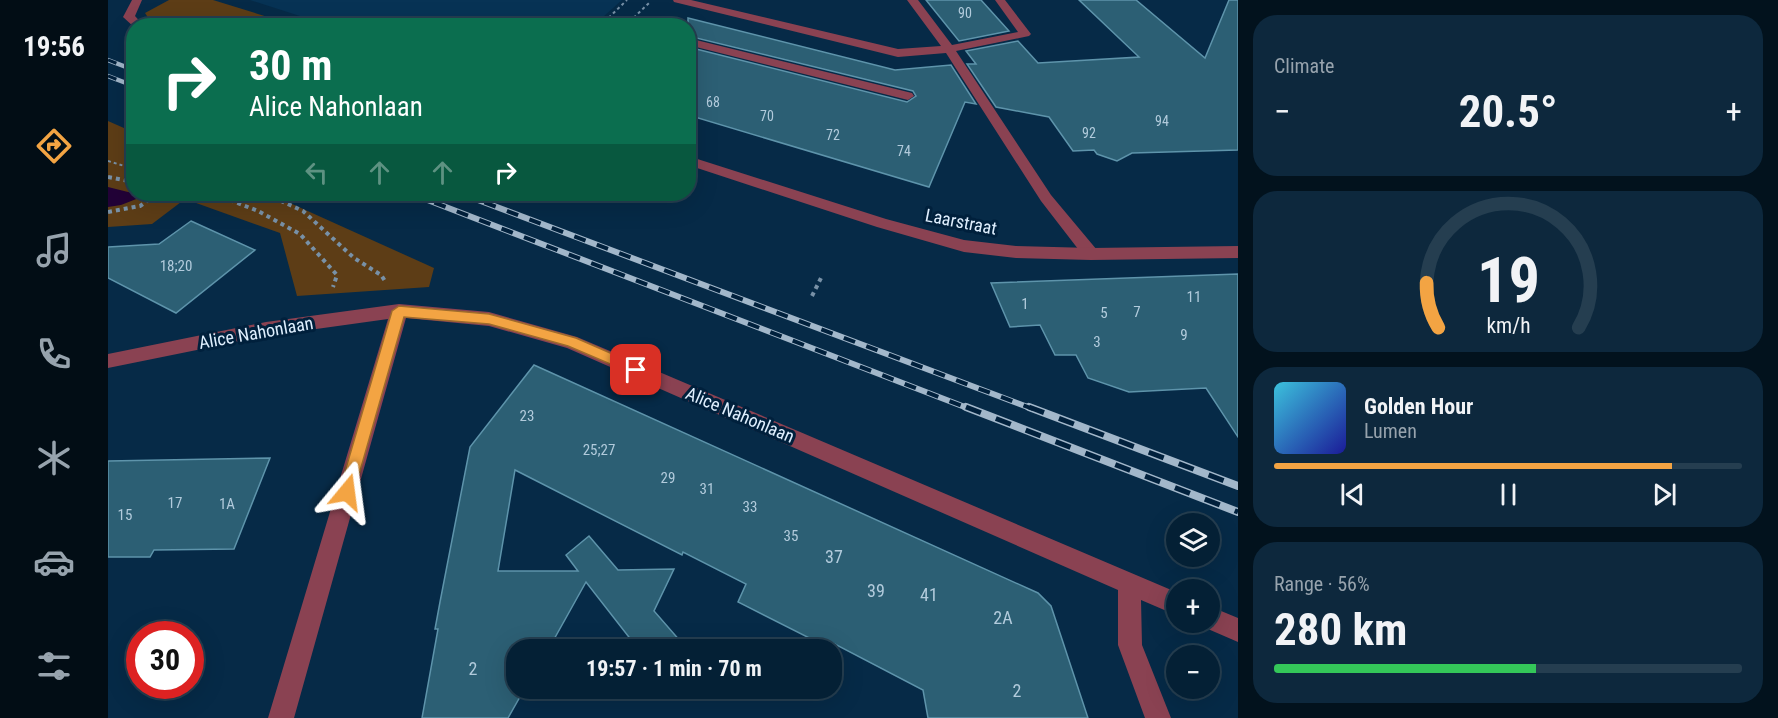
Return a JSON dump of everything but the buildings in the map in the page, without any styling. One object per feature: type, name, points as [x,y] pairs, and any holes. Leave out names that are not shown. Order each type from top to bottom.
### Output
[{"type":"street","points":[[130,18],[136,0]]},
{"type":"street","points":[[678,0],[898,53],[949,49],[1025,34],[1000,0]]},
{"type":"street","points":[[912,0],[949,49],[1046,198],[1091,254]]},
{"type":"street","points":[[696,43],[908,96]]},
{"type":"street","name":"Laarstraat","points":[[696,163],[853,214],[964,246],[1016,252],[1091,254],[1238,252]]},
{"type":"street","points":[[281,718],[399,311]]},
{"type":"street","name":"Alice Nahonlaan","points":[[108,361],[266,328],[399,311],[489,319],[571,342],[1166,600]]},
{"type":"street","points":[[1129,583],[1130,645],[1158,718]]},
{"type":"street","points":[[1220,623],[1238,630]]},
{"type":"path","points":[[608,18],[627,0]]},
{"type":"path","points":[[633,18],[652,0]]},
{"type":"path","points":[[108,161],[126,167]]},
{"type":"path","points":[[108,177],[126,180]]},
{"type":"path","points":[[108,212],[133,210],[149,201]]},
{"type":"path","points":[[233,201],[258,211],[300,234],[337,275],[320,321]]},
{"type":"path","points":[[282,201],[303,211],[354,258],[381,275],[399,311]]},
{"type":"path","points":[[812,296],[822,276]]},
{"type":"shaded area","points":[[169,0],[213,0],[271,18],[148,18],[145,13]]},
{"type":"shaded area","points":[[250,0],[622,0],[602,18],[306,18]]},
{"type":"shaded area","points":[[108,121],[126,129],[126,201],[182,201],[152,224],[108,227]]},
{"type":"shaded area","points":[[108,187],[126,192],[126,201],[131,201],[121,205],[108,207]]},
{"type":"shaded area","points":[[191,201],[286,201],[434,268],[429,287],[297,296],[280,233]]},
{"type":"railway","points":[[108,60],[126,67]]},
{"type":"railway","points":[[108,76],[126,83]]},
{"type":"railway","points":[[430,201],[970,409]]},
{"type":"railway","points":[[481,201],[1033,409]]},
{"type":"railway","points":[[966,407],[1238,512]]},
{"type":"railway","points":[[1029,407],[1238,486]]},
{"type":"route","points":[[347,492],[399,311],[489,319],[571,342],[636,370]]}]
